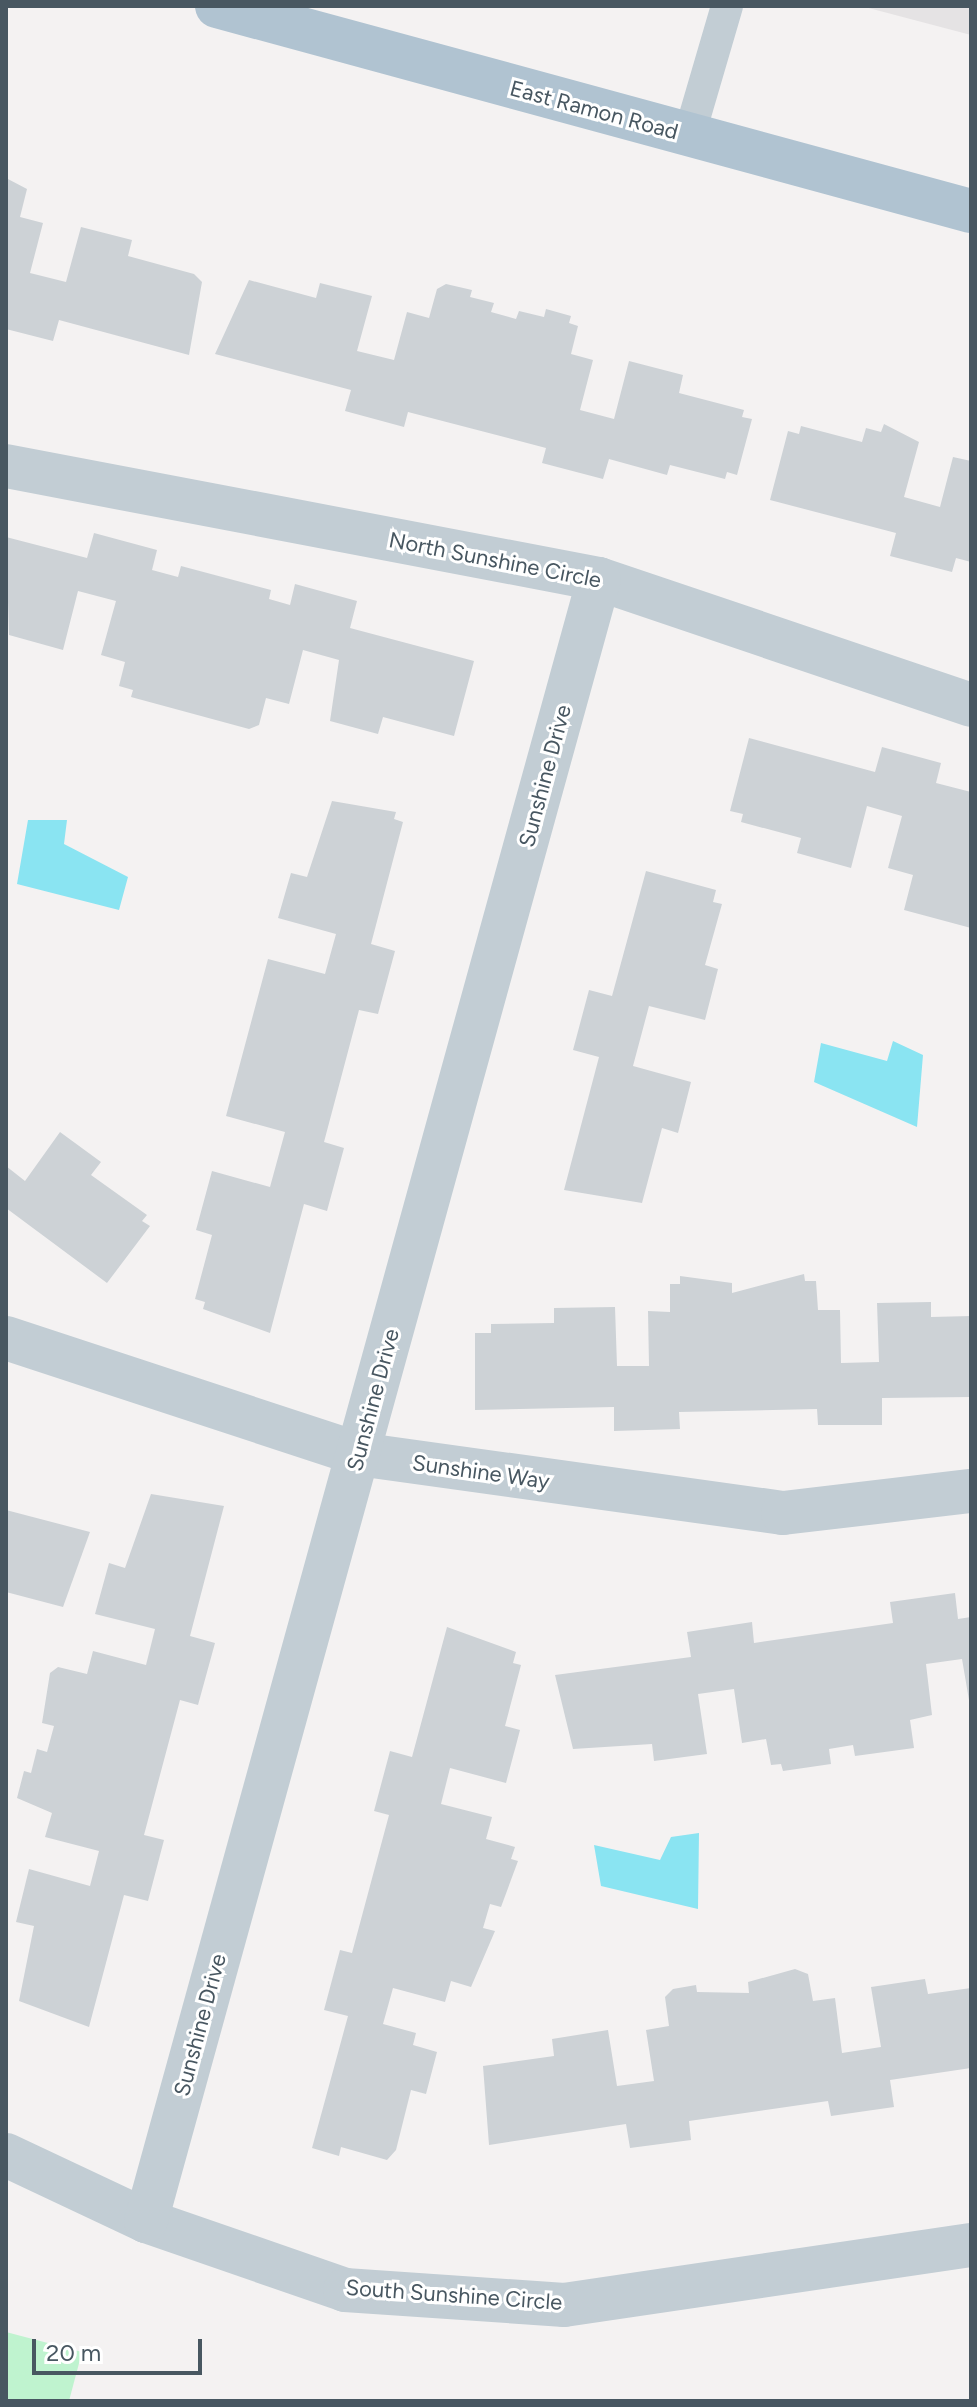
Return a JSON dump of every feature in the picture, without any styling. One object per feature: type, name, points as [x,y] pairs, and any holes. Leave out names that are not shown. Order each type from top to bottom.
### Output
[{"type":"main road","name":"East Ramon Road","points":[[217,6],[971,211]]},
{"type":"street","name":"North Sunshine Circle","points":[[6,466],[599,579],[971,705]]},
{"type":"street","name":"Sunshine Drive","points":[[146,2221],[599,579]]},
{"type":"street","name":"Sunshine Way","points":[[6,1338],[358,1454],[783,1513],[971,1491]]},
{"type":"street","name":"South Sunshine Circle","points":[[6,2155],[146,2221],[345,2290],[564,2305],[971,2245]]},
{"type":"lane","points":[[689,136],[727,6]]},
{"type":"shaded area","points":[[861,6],[971,6],[971,35]]},
{"type":"green space","points":[[6,2332],[82,2352],[69,2401],[6,2401]]},
{"type":"water","points":[[28,820],[67,820],[64,844],[128,877],[119,910],[17,884]]},
{"type":"water","points":[[893,1041],[923,1055],[917,1127],[814,1082],[821,1043],[887,1061]]},
{"type":"water","points":[[699,1833],[698,1909],[601,1886],[594,1845],[660,1860],[671,1837]]},
{"type":"building","points":[[6,178],[27,189],[20,217],[43,223],[30,273],[66,282],[81,227],[132,240],[128,256],[194,274],[202,282],[189,355],[59,320],[53,341],[6,329]]},
{"type":"building","points":[[249,280],[316,298],[320,283],[372,296],[357,351],[394,360],[407,312],[429,318],[437,289],[446,284],[472,290],[470,297],[494,303],[491,312],[516,319],[519,311],[544,317],[546,309],[571,316],[569,323],[578,326],[571,354],[593,360],[580,410],[614,419],[629,361],[683,375],[679,393],[744,410],[742,417],[752,419],[737,475],[727,472],[725,479],[670,465],[667,475],[609,459],[603,479],[542,463],[546,448],[408,412],[404,427],[345,411],[351,390],[215,354]]},
{"type":"building","points":[[884,424],[919,442],[904,497],[940,507],[953,457],[971,461],[971,562],[956,558],[952,572],[890,556],[896,533],[770,500],[788,431],[799,434],[801,426],[862,442],[866,428],[881,432]]},
{"type":"building","points":[[94,533],[157,550],[152,570],[178,577],[181,566],[271,590],[269,599],[290,605],[295,584],[357,601],[350,628],[474,661],[454,736],[383,717],[378,734],[330,721],[339,660],[303,650],[289,704],[266,698],[259,725],[249,729],[131,697],[133,690],[119,686],[125,662],[101,655],[116,601],[78,591],[63,650],[9,635],[6,537],[87,558]]},
{"type":"building","points":[[749,738],[875,772],[882,747],[941,763],[936,783],[971,792],[971,928],[904,910],[913,875],[888,868],[902,816],[867,806],[851,868],[797,853],[801,838],[741,822],[743,814],[730,811]]},
{"type":"building","points":[[332,801],[396,812],[394,819],[403,822],[371,944],[395,951],[378,1014],[359,1010],[324,1142],[344,1148],[327,1211],[304,1204],[270,1333],[203,1309],[205,1302],[195,1299],[212,1235],[196,1230],[212,1171],[270,1187],[285,1132],[226,1116],[268,959],[325,974],[336,934],[278,918],[291,873],[307,877]]},
{"type":"building","points":[[646,871],[716,890],[713,902],[722,904],[705,965],[718,969],[705,1020],[649,1006],[633,1066],[691,1082],[678,1133],[662,1128],[642,1203],[564,1190],[599,1057],[573,1050],[589,990],[612,996]]},
{"type":"building","points":[[60,1132],[101,1162],[91,1175],[147,1215],[142,1221],[150,1226],[107,1283],[6,1208],[6,1166],[25,1181]]},
{"type":"building","points":[[804,1274],[805,1281],[816,1281],[818,1310],[840,1310],[841,1363],[879,1362],[877,1303],[931,1302],[931,1317],[971,1316],[971,1397],[882,1398],[882,1425],[818,1425],[817,1409],[679,1412],[680,1429],[614,1431],[614,1407],[475,1410],[475,1333],[491,1333],[491,1324],[554,1323],[554,1308],[615,1307],[617,1366],[649,1366],[648,1311],[670,1312],[670,1284],[680,1284],[680,1276],[732,1283],[732,1293]]},
{"type":"building","points":[[151,1494],[224,1506],[190,1636],[215,1643],[198,1705],[180,1700],[144,1835],[164,1840],[148,1901],[124,1895],[89,2027],[19,2001],[34,1926],[16,1922],[29,1869],[90,1886],[99,1851],[45,1837],[52,1813],[17,1798],[24,1771],[31,1773],[37,1749],[47,1752],[54,1726],[42,1723],[50,1673],[58,1667],[87,1674],[93,1651],[146,1665],[155,1629],[95,1614],[109,1563],[125,1568]]},
{"type":"building","points":[[6,1510],[90,1532],[63,1607],[6,1592]]},
{"type":"building","points":[[955,1593],[958,1619],[971,1617],[971,1712],[962,1659],[926,1664],[932,1715],[910,1720],[914,1748],[855,1756],[853,1745],[829,1749],[831,1764],[783,1771],[781,1764],[771,1765],[766,1739],[742,1743],[734,1689],[698,1694],[707,1754],[654,1761],[652,1744],[573,1749],[555,1675],[691,1657],[687,1632],[752,1622],[754,1643],[893,1623],[890,1602]]},
{"type":"building","points":[[447,1627],[516,1652],[513,1663],[521,1665],[505,1726],[520,1730],[506,1783],[450,1768],[441,1804],[492,1817],[486,1839],[515,1847],[511,1859],[518,1861],[501,1907],[490,1904],[483,1928],[495,1931],[471,1987],[451,1981],[445,2002],[393,1988],[383,2024],[416,2033],[413,2045],[437,2052],[426,2094],[411,2090],[396,2150],[387,2160],[341,2147],[339,2156],[312,2148],[348,2016],[324,2010],[340,1950],[352,1953],[389,1815],[374,1811],[390,1751],[412,1757]]},
{"type":"building","points":[[795,1969],[808,1974],[813,2001],[835,1998],[842,2053],[881,2047],[871,1987],[925,1979],[928,1994],[971,1988],[971,2068],[890,2080],[894,2107],[831,2116],[828,2101],[689,2121],[691,2140],[630,2148],[626,2124],[489,2145],[483,2066],[554,2056],[552,2039],[608,2030],[617,2086],[654,2081],[646,2030],[669,2026],[665,1997],[673,1989],[696,1985],[697,1992],[749,1993],[748,1982]]}]
